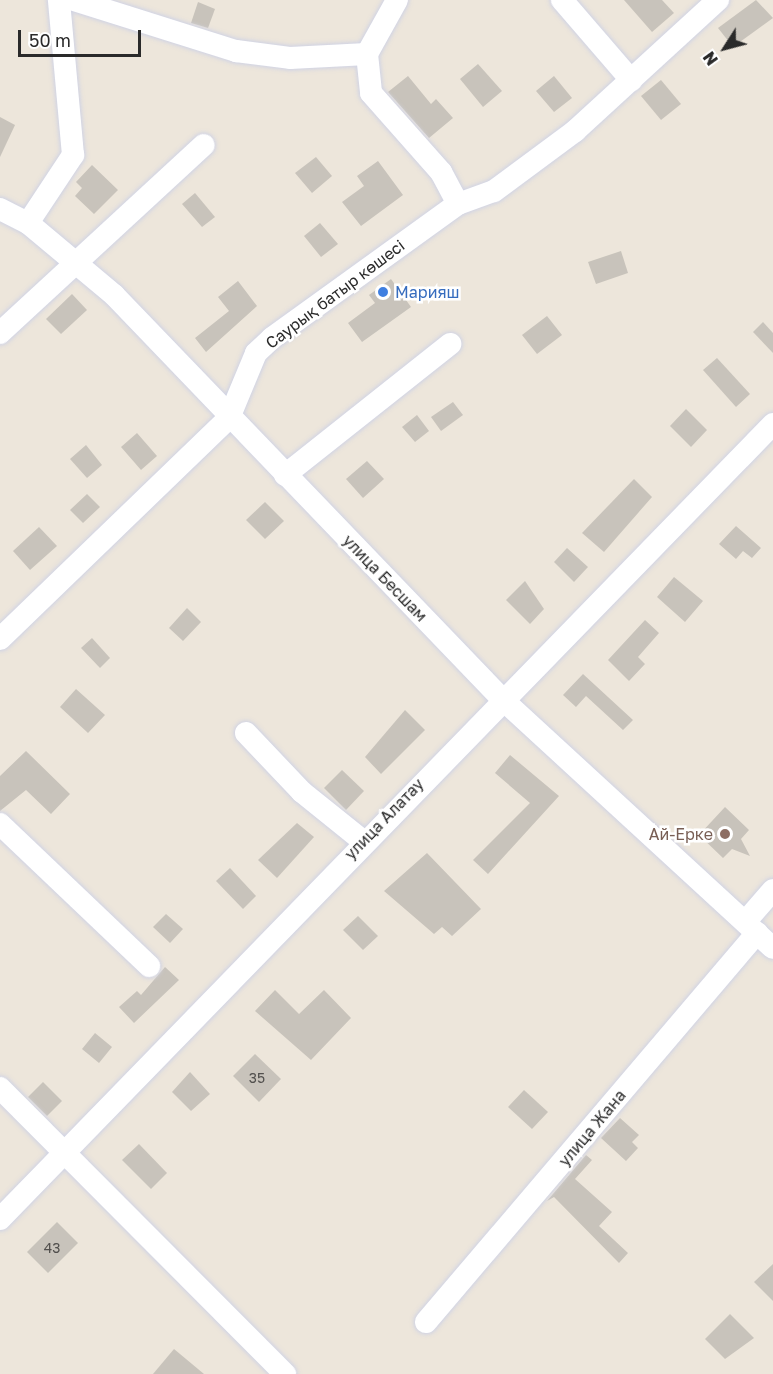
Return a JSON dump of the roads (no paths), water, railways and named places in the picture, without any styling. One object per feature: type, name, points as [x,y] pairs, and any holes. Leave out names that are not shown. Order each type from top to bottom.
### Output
[{"type":"street","points":[[28,223],[74,155],[59,0]]},
{"type":"street","points":[[74,0],[236,51],[290,58],[367,54]]},
{"type":"street","points":[[397,0],[367,54],[371,93],[441,172],[458,204]]},
{"type":"street","points":[[562,0],[631,80]]},
{"type":"street","name":"Саурық батыр көшесі","points":[[0,639],[229,418],[256,353],[272,338],[458,204],[495,191],[575,131],[718,0]]},
{"type":"street","points":[[0,333],[204,145]]},
{"type":"street","name":"улица Бесшам","points":[[0,209],[28,223],[114,295],[229,418],[501,698],[759,934]]},
{"type":"street","points":[[285,475],[450,344]]},
{"type":"street","name":"улица Алатау","points":[[0,1219],[501,698],[773,424]]},
{"type":"street","points":[[246,733],[302,792],[363,841]]},
{"type":"street","points":[[0,824],[149,966]]},
{"type":"street","name":"улица Жана","points":[[426,1322],[759,934],[773,890]]},
{"type":"street","points":[[0,1088],[65,1150],[285,1374]]},
{"type":"place","name":"Марияш","points":[[383,292]]},
{"type":"place","name":"Ай-Ерке","points":[[725,834]]}]
